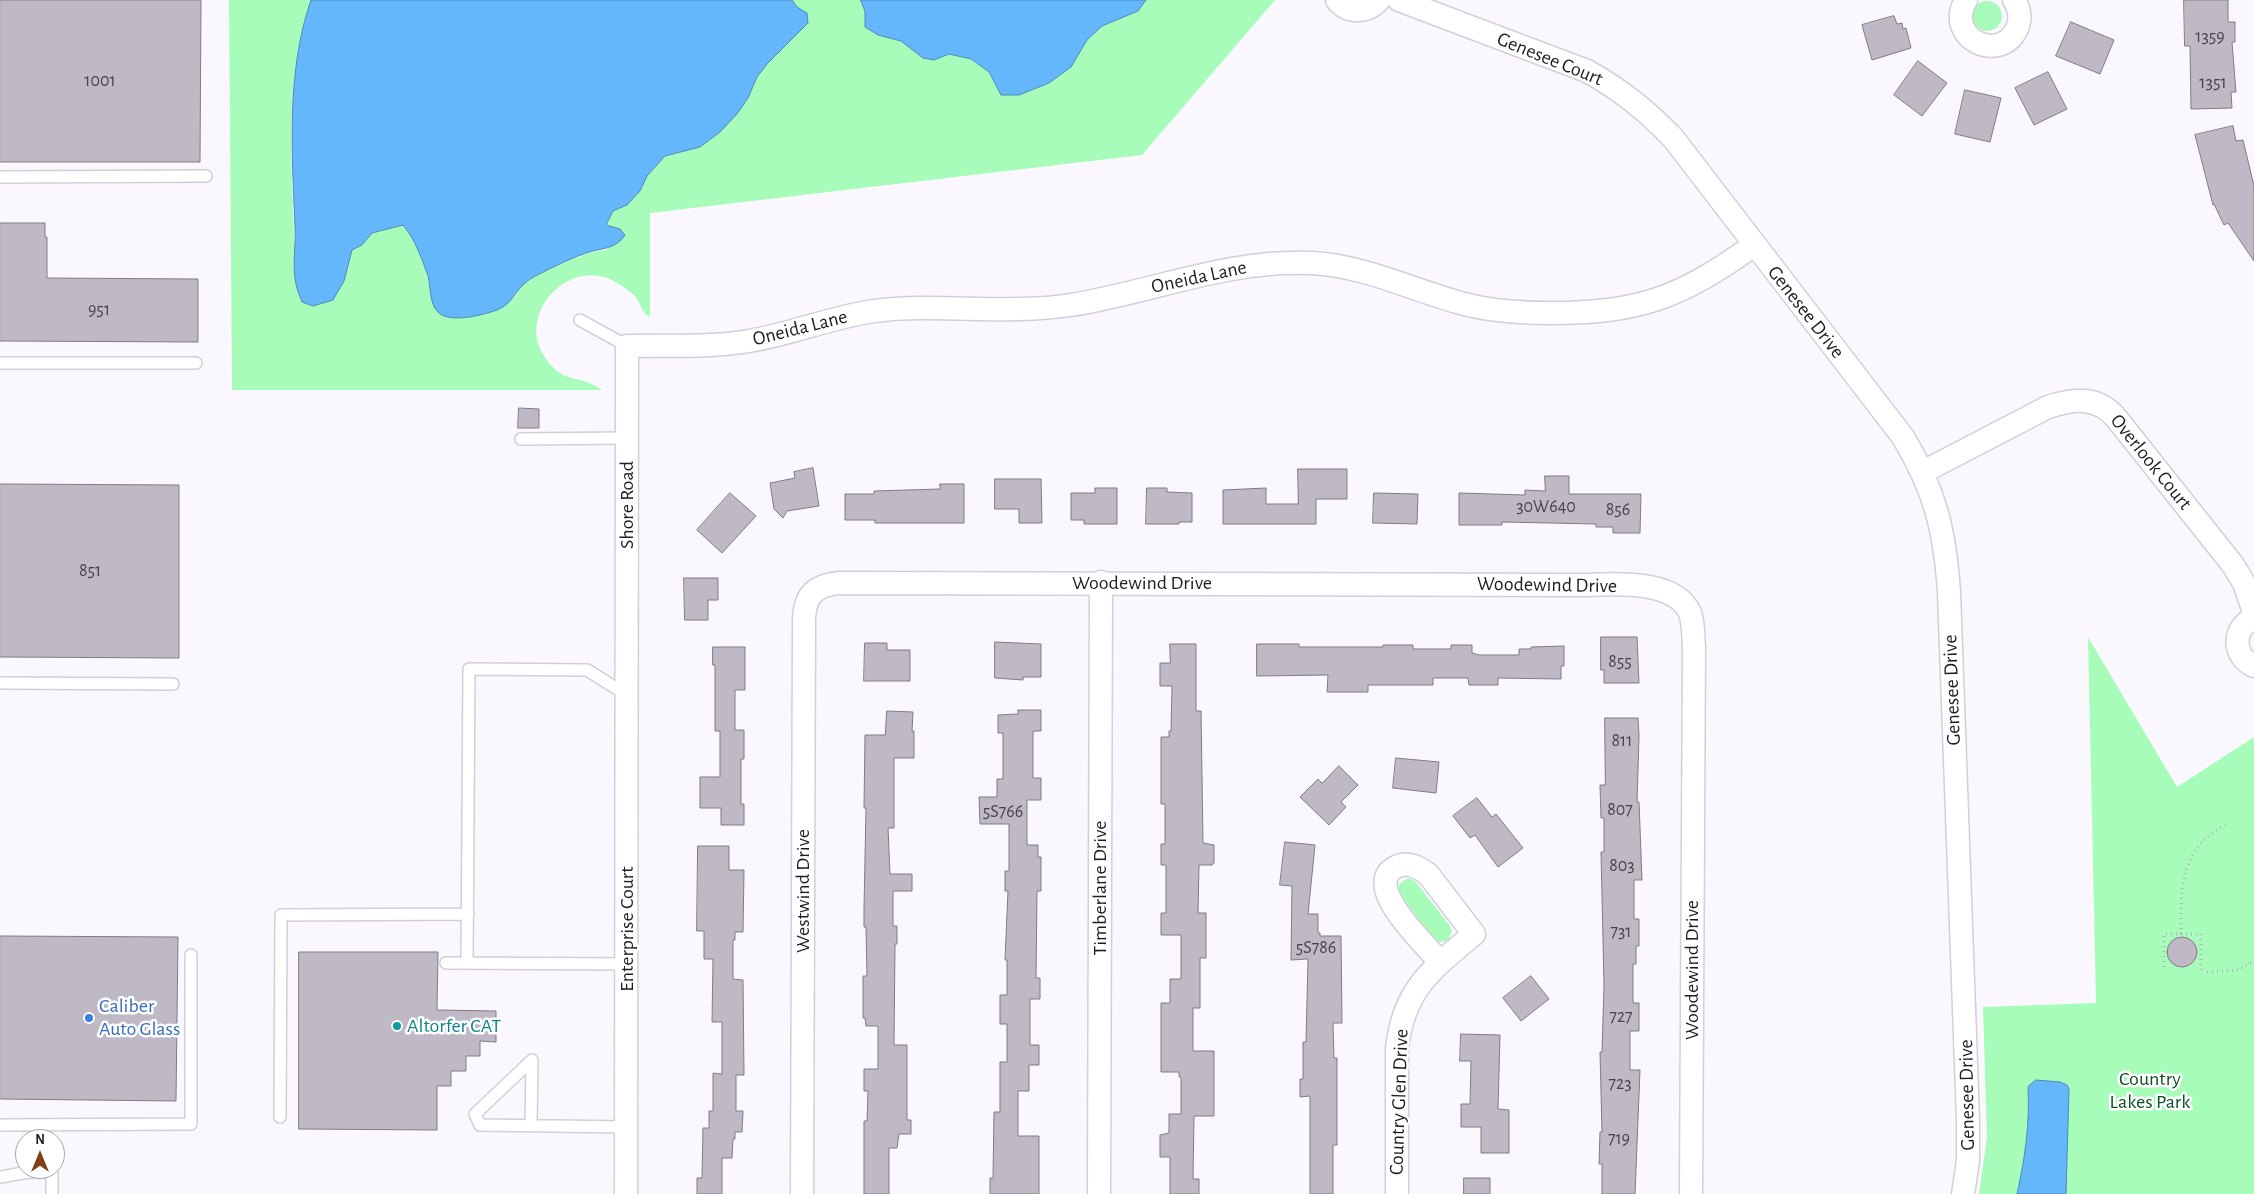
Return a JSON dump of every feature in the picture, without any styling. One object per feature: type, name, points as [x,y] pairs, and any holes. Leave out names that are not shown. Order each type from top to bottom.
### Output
[{"type":"street","points":[[1337,0],[1348,9],[1358,11],[1368,8],[1378,0]]},
{"type":"street","name":"Genesee Court","points":[[1399,0],[1587,71],[1616,87],[1645,110],[1673,138],[1754,245]]},
{"type":"street","points":[[1966,0],[1960,15],[1965,33],[1979,44],[1990,46],[2000,45],[2009,40],[2016,32],[2020,12],[2014,0]]},
{"type":"street","name":"Oneida Lane","points":[[627,346],[732,344],[850,316],[894,309],[1017,310],[1072,305],[1228,269],[1272,264],[1327,265],[1371,272],[1458,302],[1487,309],[1534,313],[1602,312],[1645,304],[1681,291],[1700,281],[1754,245]]},
{"type":"street","name":"Genesee Drive","points":[[1754,245],[1903,437],[1923,472],[1939,517],[1947,557],[1949,592],[1968,1120],[1968,1161],[1963,1194]]},
{"type":"street","name":"Shore Road","points":[[627,346],[627,664]]},
{"type":"street","name":"Overlook Court","points":[[1923,472],[2048,407],[2064,401],[2079,400],[2101,404],[2117,418],[2234,565],[2244,583],[2254,612]]},
{"type":"street","name":"Woodewind Drive","points":[[815,591],[828,584],[840,583],[1101,582],[1644,586],[1661,589],[1676,595],[1690,614],[1694,648],[1691,1194]]},
{"type":"street","name":"Timberlane Drive","points":[[1100,1194],[1101,582]]},
{"type":"street","name":"Westwind Drive","points":[[802,1194],[804,619],[805,606],[815,591]]},
{"type":"street","points":[[2254,618],[2244,625],[2237,638],[2239,652],[2248,663],[2254,666]]},
{"type":"street","name":"Enterprise Court","points":[[626,1194],[627,664]]},
{"type":"street","name":"Country Glen Drive","points":[[1397,1194],[1397,1048],[1399,1028],[1404,1011],[1421,982],[1440,962]]},
{"type":"lane","points":[[0,177],[206,176]]},
{"type":"lane","points":[[580,320],[627,346]]},
{"type":"lane","points":[[0,363],[196,363]]},
{"type":"lane","points":[[521,439],[627,438]]},
{"type":"lane","points":[[467,963],[469,669],[587,670],[627,695]]},
{"type":"lane","points":[[0,683],[173,684]]},
{"type":"lane","points":[[280,1117],[281,915],[468,914]]},
{"type":"lane","points":[[0,1125],[191,1124],[191,955]]},
{"type":"lane","points":[[446,963],[627,964]]},
{"type":"lane","points":[[531,1125],[532,1060],[475,1114],[480,1125],[627,1127]]},
{"type":"lane","points":[[0,1177],[29,1172],[52,1172],[52,1194]]},
{"type":"path","points":[[2181,934],[2181,892],[2187,868],[2195,850],[2205,838],[2225,825]]},
{"type":"path","points":[[2164,967],[2164,934],[2201,934],[2202,972]]},
{"type":"path","points":[[2207,972],[2238,970],[2254,961]]},
{"type":"green space","points":[[229,0],[311,0],[301,34],[295,69],[292,105],[291,140],[295,283],[344,281],[352,250],[362,245],[372,233],[403,225],[415,243],[421,257],[433,300],[439,313],[514,298],[523,284],[544,271],[591,252],[606,250],[625,235],[620,229],[606,225],[613,211],[627,205],[640,191],[647,176],[665,156],[700,147],[748,98],[757,77],[780,49],[793,39],[807,13],[797,7],[792,0],[861,0],[865,12],[865,27],[878,35],[901,41],[923,58],[934,60],[949,54],[970,59],[989,72],[1001,95],[1019,95],[1049,83],[1071,67],[1087,40],[1102,26],[1138,11],[1146,0],[1275,0],[1142,155],[650,213],[650,317],[645,313],[635,296],[627,289],[610,279],[594,275],[578,277],[563,284],[551,294],[542,308],[537,322],[537,338],[543,354],[550,364],[564,375],[594,385],[602,390],[232,390]]},
{"type":"green space","points":[[1987,1],[1998,5],[2002,16],[1998,27],[1987,31],[1976,27],[1972,16],[1976,5]]},
{"type":"green space","name":"Country Lakes Park","points":[[2088,637],[2177,787],[2254,737],[2254,1194],[1979,1194],[1987,1137],[1983,1007],[2096,1003]]},
{"type":"green space","points":[[1408,878],[1415,881],[1450,926],[1452,931],[1448,941],[1439,942],[1434,939],[1399,894],[1399,884]]},
{"type":"water","points":[[311,0],[792,0],[797,7],[807,13],[808,23],[767,64],[757,77],[748,98],[737,114],[720,132],[700,147],[665,156],[647,176],[640,191],[627,205],[613,211],[606,225],[620,229],[625,235],[618,243],[578,256],[535,276],[524,284],[502,308],[475,316],[458,318],[443,316],[435,308],[423,263],[415,243],[403,225],[372,233],[362,245],[352,250],[344,281],[333,300],[313,306],[302,302],[296,286],[294,270],[292,112],[298,55],[303,27]]},
{"type":"water","points":[[861,0],[1146,0],[1138,11],[1102,26],[1087,40],[1071,67],[1049,83],[1019,95],[1001,95],[989,72],[971,59],[949,54],[934,60],[923,58],[901,41],[878,35],[865,27],[865,12]]},
{"type":"water","points":[[2036,1080],[2060,1082],[2067,1085],[2069,1089],[2066,1194],[2017,1194],[2026,1141],[2028,1087]]},
{"type":"building","points":[[0,0],[201,0],[200,162],[0,162]]},
{"type":"building","points":[[2184,0],[2228,0],[2228,22],[2235,22],[2235,42],[2232,42],[2236,92],[2231,92],[2232,108],[2191,109],[2190,46],[2185,46]]},
{"type":"building","points":[[1894,16],[1897,24],[1902,23],[1903,29],[1906,28],[1911,48],[1872,60],[1862,25]]},
{"type":"building","points":[[2071,22],[2114,40],[2100,74],[2056,56]]},
{"type":"building","points":[[1918,61],[1947,83],[1922,116],[1894,95]]},
{"type":"building","points":[[2048,72],[2067,109],[2034,125],[2015,88]]},
{"type":"building","points":[[1965,90],[2001,98],[1990,142],[1955,134]]},
{"type":"building","points":[[2233,126],[2236,141],[2243,140],[2254,186],[2254,261],[2228,223],[2224,225],[2213,205],[2195,135]]},
{"type":"building","points":[[0,223],[45,223],[47,278],[198,279],[198,342],[0,341]]},
{"type":"building","points":[[519,408],[539,409],[539,428],[518,428]]},
{"type":"building","points":[[813,468],[819,506],[787,511],[783,518],[774,509],[770,483],[795,478],[794,472]]},
{"type":"building","points":[[1298,469],[1347,469],[1347,499],[1316,499],[1316,524],[1223,524],[1223,490],[1266,488],[1266,504],[1298,504]]},
{"type":"building","points":[[1545,476],[1569,476],[1569,494],[1641,494],[1640,533],[1613,533],[1613,527],[1596,527],[1596,524],[1502,522],[1502,525],[1459,525],[1459,493],[1525,495],[1525,490],[1545,491]]},
{"type":"building","points":[[995,479],[1041,479],[1042,523],[1019,523],[1019,509],[995,509]]},
{"type":"building","points":[[0,484],[179,485],[179,658],[0,657]]},
{"type":"building","points":[[940,484],[964,484],[964,523],[875,523],[875,520],[845,520],[845,494],[874,494],[874,491],[940,489]]},
{"type":"building","points":[[1095,488],[1117,488],[1117,524],[1084,524],[1084,520],[1071,520],[1071,493],[1095,493]]},
{"type":"building","points":[[1147,488],[1167,488],[1167,492],[1192,493],[1192,522],[1146,524]]},
{"type":"building","points":[[730,493],[756,516],[722,553],[697,530]]},
{"type":"building","points":[[1374,493],[1418,494],[1417,524],[1373,523]]},
{"type":"building","points":[[684,578],[718,578],[718,600],[708,600],[708,620],[685,620]]},
{"type":"building","points":[[1601,637],[1637,637],[1639,683],[1604,683],[1604,670],[1601,670]]},
{"type":"building","points":[[995,642],[1041,644],[1041,677],[1023,677],[1023,680],[995,678]]},
{"type":"building","points":[[865,643],[887,643],[887,650],[910,650],[910,681],[864,681]]},
{"type":"building","points":[[1170,644],[1196,644],[1196,711],[1201,711],[1203,843],[1214,845],[1214,863],[1212,865],[1199,865],[1198,913],[1206,913],[1206,958],[1200,958],[1200,1008],[1193,1008],[1193,1051],[1214,1051],[1214,1116],[1194,1116],[1193,1179],[1199,1179],[1199,1194],[1170,1194],[1170,1157],[1160,1157],[1160,1135],[1169,1133],[1169,1114],[1181,1114],[1181,1077],[1179,1077],[1179,1072],[1161,1072],[1161,1003],[1170,1003],[1170,979],[1181,979],[1181,935],[1161,935],[1161,913],[1166,913],[1166,865],[1161,865],[1161,844],[1165,844],[1165,804],[1161,804],[1161,737],[1169,737],[1169,731],[1171,731],[1172,686],[1160,686],[1160,663],[1170,663]]},
{"type":"building","points":[[1257,644],[1299,644],[1299,647],[1413,645],[1413,649],[1451,649],[1451,645],[1472,645],[1472,653],[1479,655],[1519,655],[1519,649],[1564,646],[1564,666],[1561,666],[1561,679],[1498,678],[1498,685],[1469,685],[1468,678],[1433,678],[1433,685],[1368,685],[1368,692],[1327,692],[1328,675],[1257,676]]},
{"type":"building","points":[[713,647],[745,647],[745,690],[735,690],[735,730],[744,730],[744,759],[741,759],[741,804],[744,804],[744,825],[721,825],[721,808],[700,808],[700,777],[720,777],[720,731],[715,731],[715,665],[713,665]]},
{"type":"building","points":[[1018,710],[1041,710],[1041,731],[1033,731],[1033,778],[1041,778],[1041,800],[1027,800],[1027,845],[1038,845],[1038,857],[1041,857],[1041,891],[1037,891],[1036,978],[1040,978],[1040,999],[1030,999],[1030,1045],[1039,1045],[1039,1065],[1029,1065],[1029,1091],[1018,1091],[1018,1136],[1039,1136],[1039,1194],[990,1194],[990,1178],[993,1178],[994,1112],[1000,1112],[1000,1062],[1007,1062],[1007,1024],[1000,1024],[1000,995],[1007,995],[1007,960],[1005,960],[1008,891],[1005,891],[1005,871],[1009,871],[1009,824],[980,824],[979,797],[997,797],[997,779],[1003,779],[1003,733],[998,733],[998,715],[1018,714]]},
{"type":"building","points":[[887,711],[913,712],[914,758],[894,758],[894,828],[888,828],[890,874],[912,874],[912,891],[893,891],[893,926],[897,926],[897,944],[895,944],[894,1045],[907,1045],[907,1120],[911,1120],[911,1134],[899,1134],[897,1148],[889,1148],[889,1194],[864,1194],[864,1121],[867,1121],[868,1091],[864,1091],[864,1069],[878,1069],[878,1026],[866,1026],[865,1018],[863,1018],[863,976],[867,976],[866,927],[864,927],[865,735],[885,735]]},
{"type":"building","points":[[1605,718],[1638,718],[1637,802],[1639,802],[1642,880],[1634,880],[1634,919],[1639,919],[1639,946],[1636,946],[1636,964],[1633,964],[1633,1003],[1639,1003],[1639,1031],[1630,1031],[1630,1070],[1640,1070],[1635,1194],[1602,1194],[1602,1164],[1599,1164],[1600,1132],[1602,1132],[1600,1052],[1602,1052],[1604,985],[1601,852],[1604,852],[1604,818],[1601,818],[1600,785],[1605,785]]},
{"type":"building","points":[[1396,758],[1439,762],[1436,793],[1393,788]]},
{"type":"building","points":[[1339,766],[1358,785],[1341,802],[1346,807],[1329,825],[1300,797],[1318,779],[1322,783]]},
{"type":"building","points":[[1477,798],[1492,817],[1496,814],[1523,848],[1498,867],[1475,835],[1470,838],[1453,816]]},
{"type":"building","points":[[1285,842],[1315,845],[1308,914],[1318,914],[1318,933],[1320,933],[1320,936],[1341,936],[1342,1023],[1333,1023],[1334,1058],[1337,1058],[1337,1145],[1333,1145],[1333,1194],[1310,1194],[1310,1096],[1300,1097],[1300,1079],[1303,1079],[1303,1042],[1306,1042],[1308,959],[1291,960],[1292,886],[1280,885]]},
{"type":"building","points":[[698,846],[729,846],[729,870],[744,870],[743,932],[735,932],[735,940],[733,940],[733,979],[743,980],[744,1075],[736,1075],[736,1111],[743,1111],[742,1132],[735,1132],[732,1158],[722,1158],[722,1194],[697,1194],[697,1178],[702,1178],[703,1128],[709,1128],[709,1111],[713,1111],[713,1073],[722,1074],[722,1022],[712,1022],[713,959],[704,959],[704,931],[697,931]]},
{"type":"building","name":"Caliber Auto Glass","points":[[0,936],[178,937],[176,1101],[0,1099]]},
{"type":"building","points":[[2182,937],[2193,941],[2197,952],[2193,963],[2182,967],[2171,963],[2167,952],[2171,941]]},
{"type":"building","name":"Altorfer CAT","points":[[299,952],[438,952],[437,1010],[496,1011],[496,1042],[480,1041],[480,1056],[466,1056],[466,1071],[451,1071],[451,1086],[437,1086],[437,1130],[299,1129]]},
{"type":"building","points":[[1531,976],[1549,999],[1521,1021],[1503,998]]},
{"type":"building","points":[[1461,1034],[1500,1035],[1498,1109],[1509,1110],[1509,1153],[1481,1153],[1481,1127],[1461,1127],[1461,1104],[1470,1104],[1471,1061],[1460,1061]]},
{"type":"building","points":[[1464,1178],[1490,1178],[1490,1194],[1464,1194]]},
{"type":"place","name":"Caliber Auto Glass","points":[[89,1018]]},
{"type":"place","name":"Altorfer CAT","points":[[397,1026]]}]
